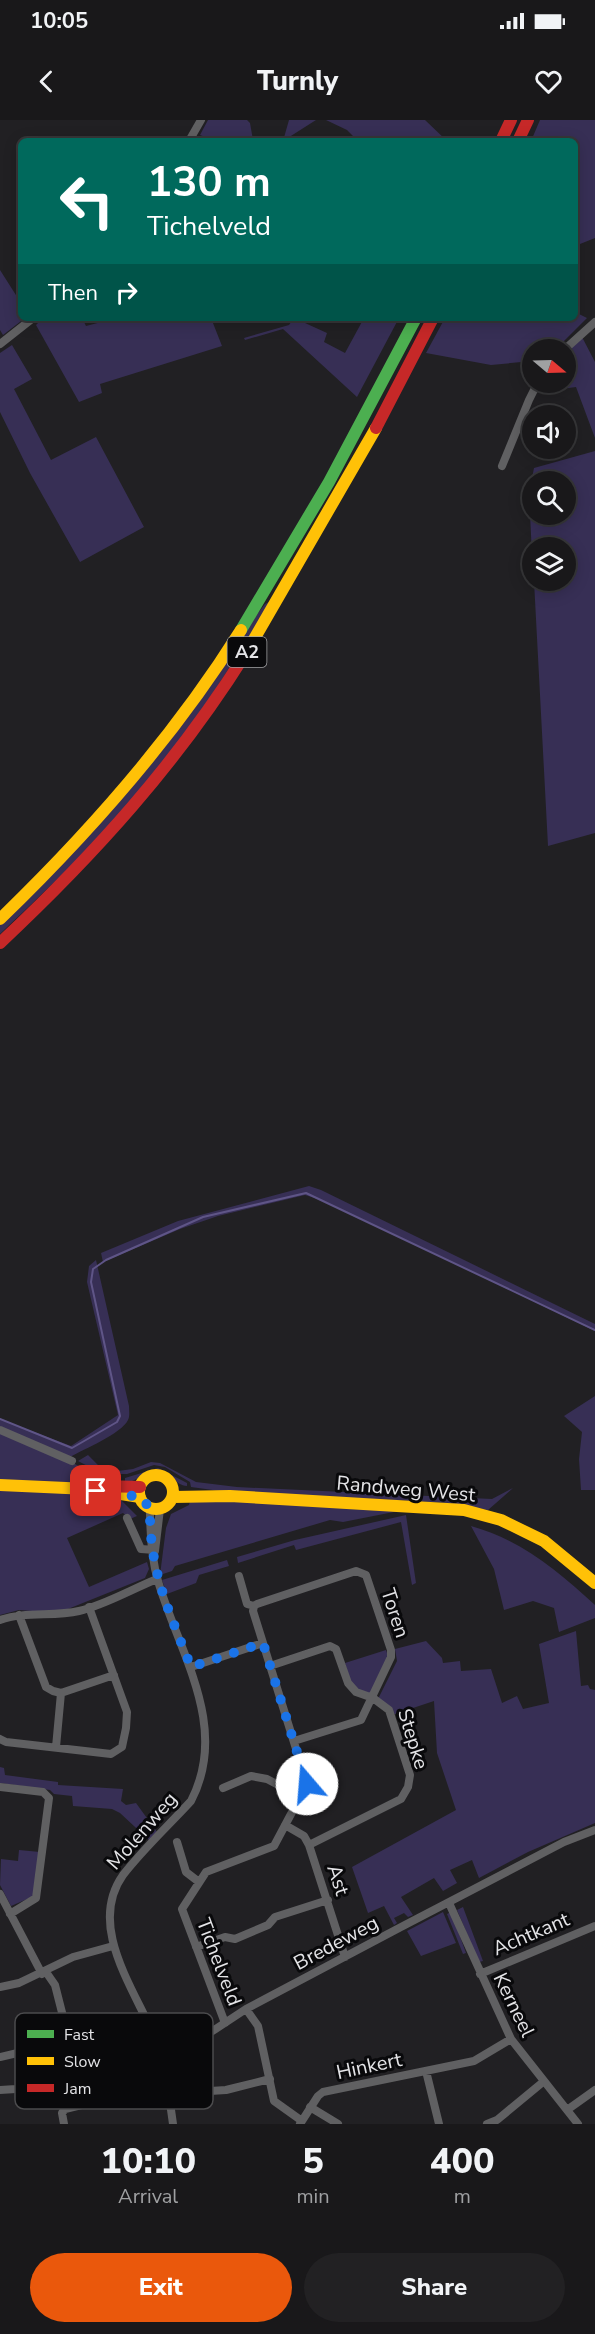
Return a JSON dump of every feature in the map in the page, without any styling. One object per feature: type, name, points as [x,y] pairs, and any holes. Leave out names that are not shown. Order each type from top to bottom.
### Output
[{"type":"main road","points":[[502,138],[511,120]]},
{"type":"main road","points":[[519,138],[528,120]]},
{"type":"main road","name":"A2","points":[[0,919],[76,844],[107,809],[178,721],[228,651],[313,511],[414,321]]},
{"type":"main road","name":"A2","points":[[0,944],[40,906],[119,823],[175,756],[225,687],[326,518],[431,321]]},
{"type":"main road","points":[[0,1485],[88,1489],[97,1486],[140,1492],[155,1509],[168,1505],[173,1493],[168,1479],[158,1475],[147,1478],[140,1492]]},
{"type":"main road","name":"Randweg West","points":[[173,1493],[464,1510],[501,1520],[544,1541],[595,1583]]},
{"type":"street","points":[[191,138],[201,120]]},
{"type":"street","points":[[0,344],[29,321]]},
{"type":"street","points":[[576,339],[595,322]]},
{"type":"street","points":[[502,466],[532,393]]},
{"type":"street","points":[[0,1430],[72,1461]]},
{"type":"street","name":"Molenweg","points":[[143,2013],[113,1947],[109,1919],[110,1905],[117,1886],[136,1861],[191,1801],[203,1772],[206,1737],[203,1713],[191,1667],[157,1579],[153,1560],[155,1509]]},
{"type":"street","points":[[127,1518],[141,1549],[154,1550]]},
{"type":"street","name":"Toren","points":[[254,1606],[356,1571],[362,1572],[366,1575],[391,1650],[391,1657],[361,1720],[294,1741]]},
{"type":"street","points":[[223,1788],[251,1776],[267,1779],[302,1797],[307,1784],[263,1643],[254,1606],[248,1604],[239,1576]]},
{"type":"street","points":[[0,1620],[19,1615],[54,1615],[89,1607],[157,1579]]},
{"type":"street","points":[[0,1739],[6,1742],[111,1754],[122,1747],[127,1712],[89,1607]]},
{"type":"street","points":[[19,1615],[46,1687],[52,1692],[61,1693],[114,1675]]},
{"type":"street","points":[[191,1667],[263,1643]]},
{"type":"street","points":[[270,1666],[330,1647],[336,1649],[348,1683],[356,1692],[373,1698]]},
{"type":"street","points":[[56,1747],[61,1693]]},
{"type":"street","name":"Stepke","points":[[309,1845],[401,1799],[408,1787],[410,1775],[389,1710],[373,1698]]},
{"type":"street","points":[[0,1787],[43,1792],[49,1798],[36,1898],[10,1914]]},
{"type":"street","name":"Tichelveld","points":[[225,2022],[182,1909],[206,1872],[274,1846],[302,1797]]},
{"type":"street","name":"Ast","points":[[285,1825],[304,1836],[309,1845],[345,1957]]},
{"type":"street","name":"Bredeweg","points":[[213,2030],[246,2009],[564,1842],[595,1830]]},
{"type":"street","points":[[177,1842],[186,1872],[199,1882]]},
{"type":"street","points":[[0,1894],[44,1973],[55,1985],[62,2013]]},
{"type":"street","points":[[196,1947],[225,1937],[235,1939],[268,1925],[275,1917],[328,1900]]},
{"type":"street","name":"Kerneel","points":[[449,1903],[511,2039],[578,2124]]},
{"type":"street","name":"Achtkant","points":[[480,1974],[595,1926]]},
{"type":"street","points":[[0,1987],[19,1983],[74,1958],[113,1947]]},
{"type":"street","points":[[246,2009],[258,2026],[274,2101],[301,2123]]},
{"type":"street","name":"Hinkert","points":[[301,2123],[323,2092],[474,2061],[511,2039]]},
{"type":"street","points":[[0,2057],[15,2054]]},
{"type":"street","name":"Hinkert","points":[[426,2071],[439,2124]]},
{"type":"street","points":[[213,2091],[226,2090],[270,2079]]},
{"type":"street","points":[[487,2124],[497,2120],[543,2082]]},
{"type":"street","points":[[0,2090],[15,2089]]},
{"type":"street","points":[[567,2110],[595,2091]]},
{"type":"street","points":[[310,2108],[338,2124]]},
{"type":"street","points":[[64,2124],[62,2112],[65,2109]]},
{"type":"street","points":[[171,2109],[173,2124]]},
{"type":"shaded area","points":[[208,120],[247,120],[250,123],[253,138],[208,138],[200,135]]},
{"type":"shaded area","points":[[289,120],[316,120],[288,138],[284,138]]},
{"type":"shaded area","points":[[326,120],[425,120],[444,138],[355,138],[347,130]]},
{"type":"shaded area","points":[[540,120],[595,120],[595,238],[578,245],[578,138],[532,138]]},
{"type":"shaded area","points":[[0,270],[18,298],[18,321],[21,321],[3,335],[0,330]]},
{"type":"shaded area","points":[[578,314],[587,318],[566,339],[522,339],[522,362],[491,365],[426,353],[443,321],[578,321]]},
{"type":"shaded area","points":[[40,321],[84,321],[86,326],[105,321],[116,323],[122,321],[212,321],[222,346],[100,384],[102,393],[79,402],[36,325]]},
{"type":"shaded area","points":[[292,321],[301,321],[327,333],[324,342],[345,353],[362,321],[397,321],[357,397],[283,329],[245,340],[244,338],[289,325]]},
{"type":"shaded area","points":[[582,337],[595,362],[595,438],[576,387],[576,343]]},
{"type":"shaded area","points":[[12,345],[32,379],[14,389],[51,460],[96,437],[144,527],[80,562],[30,473],[0,412],[0,353]]},
{"type":"shaded area","points":[[595,451],[595,833],[548,846],[535,591],[576,591],[576,537],[531,537],[531,525],[576,525],[576,471],[533,471],[534,468],[566,459],[576,459],[576,456]]},
{"type":"shaded area","points":[[271,601],[206,703],[146,785],[85,851],[0,934],[0,924],[71,855],[265,604]]},
{"type":"shaded area","points":[[309,1186],[595,1324],[595,1331],[324,1201],[305,1195],[218,1216],[180,1229],[103,1262],[101,1253],[178,1221]]},
{"type":"shaded area","points":[[96,1260],[129,1406],[129,1417],[118,1431],[70,1457],[0,1427],[0,1419],[71,1446],[118,1415],[87,1282],[89,1266]]},
{"type":"shaded area","points":[[595,1396],[595,1490],[581,1490],[579,1459],[582,1432],[564,1416]]},
{"type":"shaded area","points":[[0,1432],[66,1459],[93,1474],[121,1479],[121,1483],[0,1481]]},
{"type":"shaded area","points":[[88,1455],[101,1468],[110,1472],[133,1469],[151,1462],[160,1463],[196,1482],[237,1487],[492,1499],[513,1488],[488,1510],[448,1503],[220,1491],[191,1487],[190,1482],[165,1467],[154,1465],[127,1474],[112,1474],[95,1470],[78,1461]]},
{"type":"shaded area","points":[[158,1468],[187,1483],[187,1486],[180,1484],[166,1473],[157,1471],[125,1483],[125,1478]]},
{"type":"shaded area","points":[[0,1489],[58,1491],[120,1499],[137,1516],[130,1519],[123,1513],[67,1538],[89,1587],[147,1562],[149,1569],[145,1578],[58,1613],[19,1610],[0,1615]]},
{"type":"shaded area","points":[[218,1500],[404,1510],[343,1522],[330,1520],[175,1566],[172,1571],[160,1575],[166,1528],[171,1514],[189,1505],[190,1501]]},
{"type":"shaded area","points":[[406,1515],[416,1583],[412,1585],[401,1522],[296,1550],[294,1545],[238,1563],[237,1557],[295,1540]]},
{"type":"shaded area","points":[[471,1526],[506,1539],[552,1568],[595,1605],[595,1618],[559,1632],[554,1608],[533,1601],[504,1610],[494,1569]]},
{"type":"shaded area","points":[[227,1560],[229,1566],[199,1575],[196,1583],[167,1594],[162,1580]]},
{"type":"shaded area","points":[[576,1631],[581,1686],[588,1685],[590,1689],[595,1690],[595,1823],[528,1852],[479,1878],[472,1860],[450,1870],[457,1883],[443,1891],[434,1878],[401,1897],[413,1915],[408,1917],[404,1913],[394,1918],[397,1923],[394,1925],[384,1906],[368,1913],[352,1867],[456,1810],[437,1753],[434,1701],[392,1715],[378,1699],[397,1661],[395,1649],[426,1641],[442,1658],[443,1663],[460,1661],[461,1671],[491,1669],[502,1703],[517,1696],[523,1709],[549,1703],[539,1644]]},
{"type":"shaded area","points":[[386,1650],[388,1656],[370,1695],[352,1688],[345,1663]]},
{"type":"shaded area","points":[[0,1767],[4,1768],[5,1775],[58,1782],[58,1785],[123,1789],[121,1801],[126,1805],[136,1803],[157,1832],[149,1840],[120,1813],[112,1809],[73,1806],[72,1796],[54,1794],[50,1790],[0,1783]]},
{"type":"shaded area","points":[[19,1850],[40,1852],[35,1892],[32,1897],[11,1906],[0,1885],[1,1859],[18,1861]]},
{"type":"shaded area","points":[[463,1907],[483,1961],[479,1962],[457,1910]]},
{"type":"shaded area","points":[[443,1912],[456,1943],[421,1956],[407,1931]]},
{"type":"shaded area","points":[[451,1912],[466,1953],[463,1954],[447,1914]]},
{"type":"waterway","points":[[0,1419],[72,1448],[117,1422],[120,1416],[91,1282],[93,1269],[106,1260],[203,1217],[306,1193],[595,1330]]},
{"type":"traffic: fast","points":[[241,630],[329,482],[414,321]]},
{"type":"traffic: slow","points":[[246,653],[376,428]]},
{"type":"traffic: slow","points":[[0,919],[67,852],[130,782],[188,708],[241,630]]},
{"type":"traffic: slow","points":[[156,1475],[168,1480],[173,1492],[168,1504],[156,1509],[144,1504],[139,1492],[144,1480],[156,1475]]},
{"type":"traffic: slow","points":[[0,1485],[88,1489],[140,1497]]},
{"type":"traffic: slow","points":[[173,1497],[230,1496],[464,1510],[501,1520],[544,1541],[595,1583]]},
{"type":"traffic: jam","points":[[502,138],[511,120]]},
{"type":"traffic: jam","points":[[519,138],[528,120]]},
{"type":"traffic: jam","points":[[376,428],[431,321]]},
{"type":"traffic: jam","points":[[0,943],[69,876],[133,806],[192,732],[246,653]]},
{"type":"traffic: jam","points":[[102,1486],[140,1487]]},
{"type":"route","points":[[96,1491],[140,1497],[142,1502],[150,1508],[150,1531],[157,1579],[191,1667],[263,1643],[307,1784]]}]
